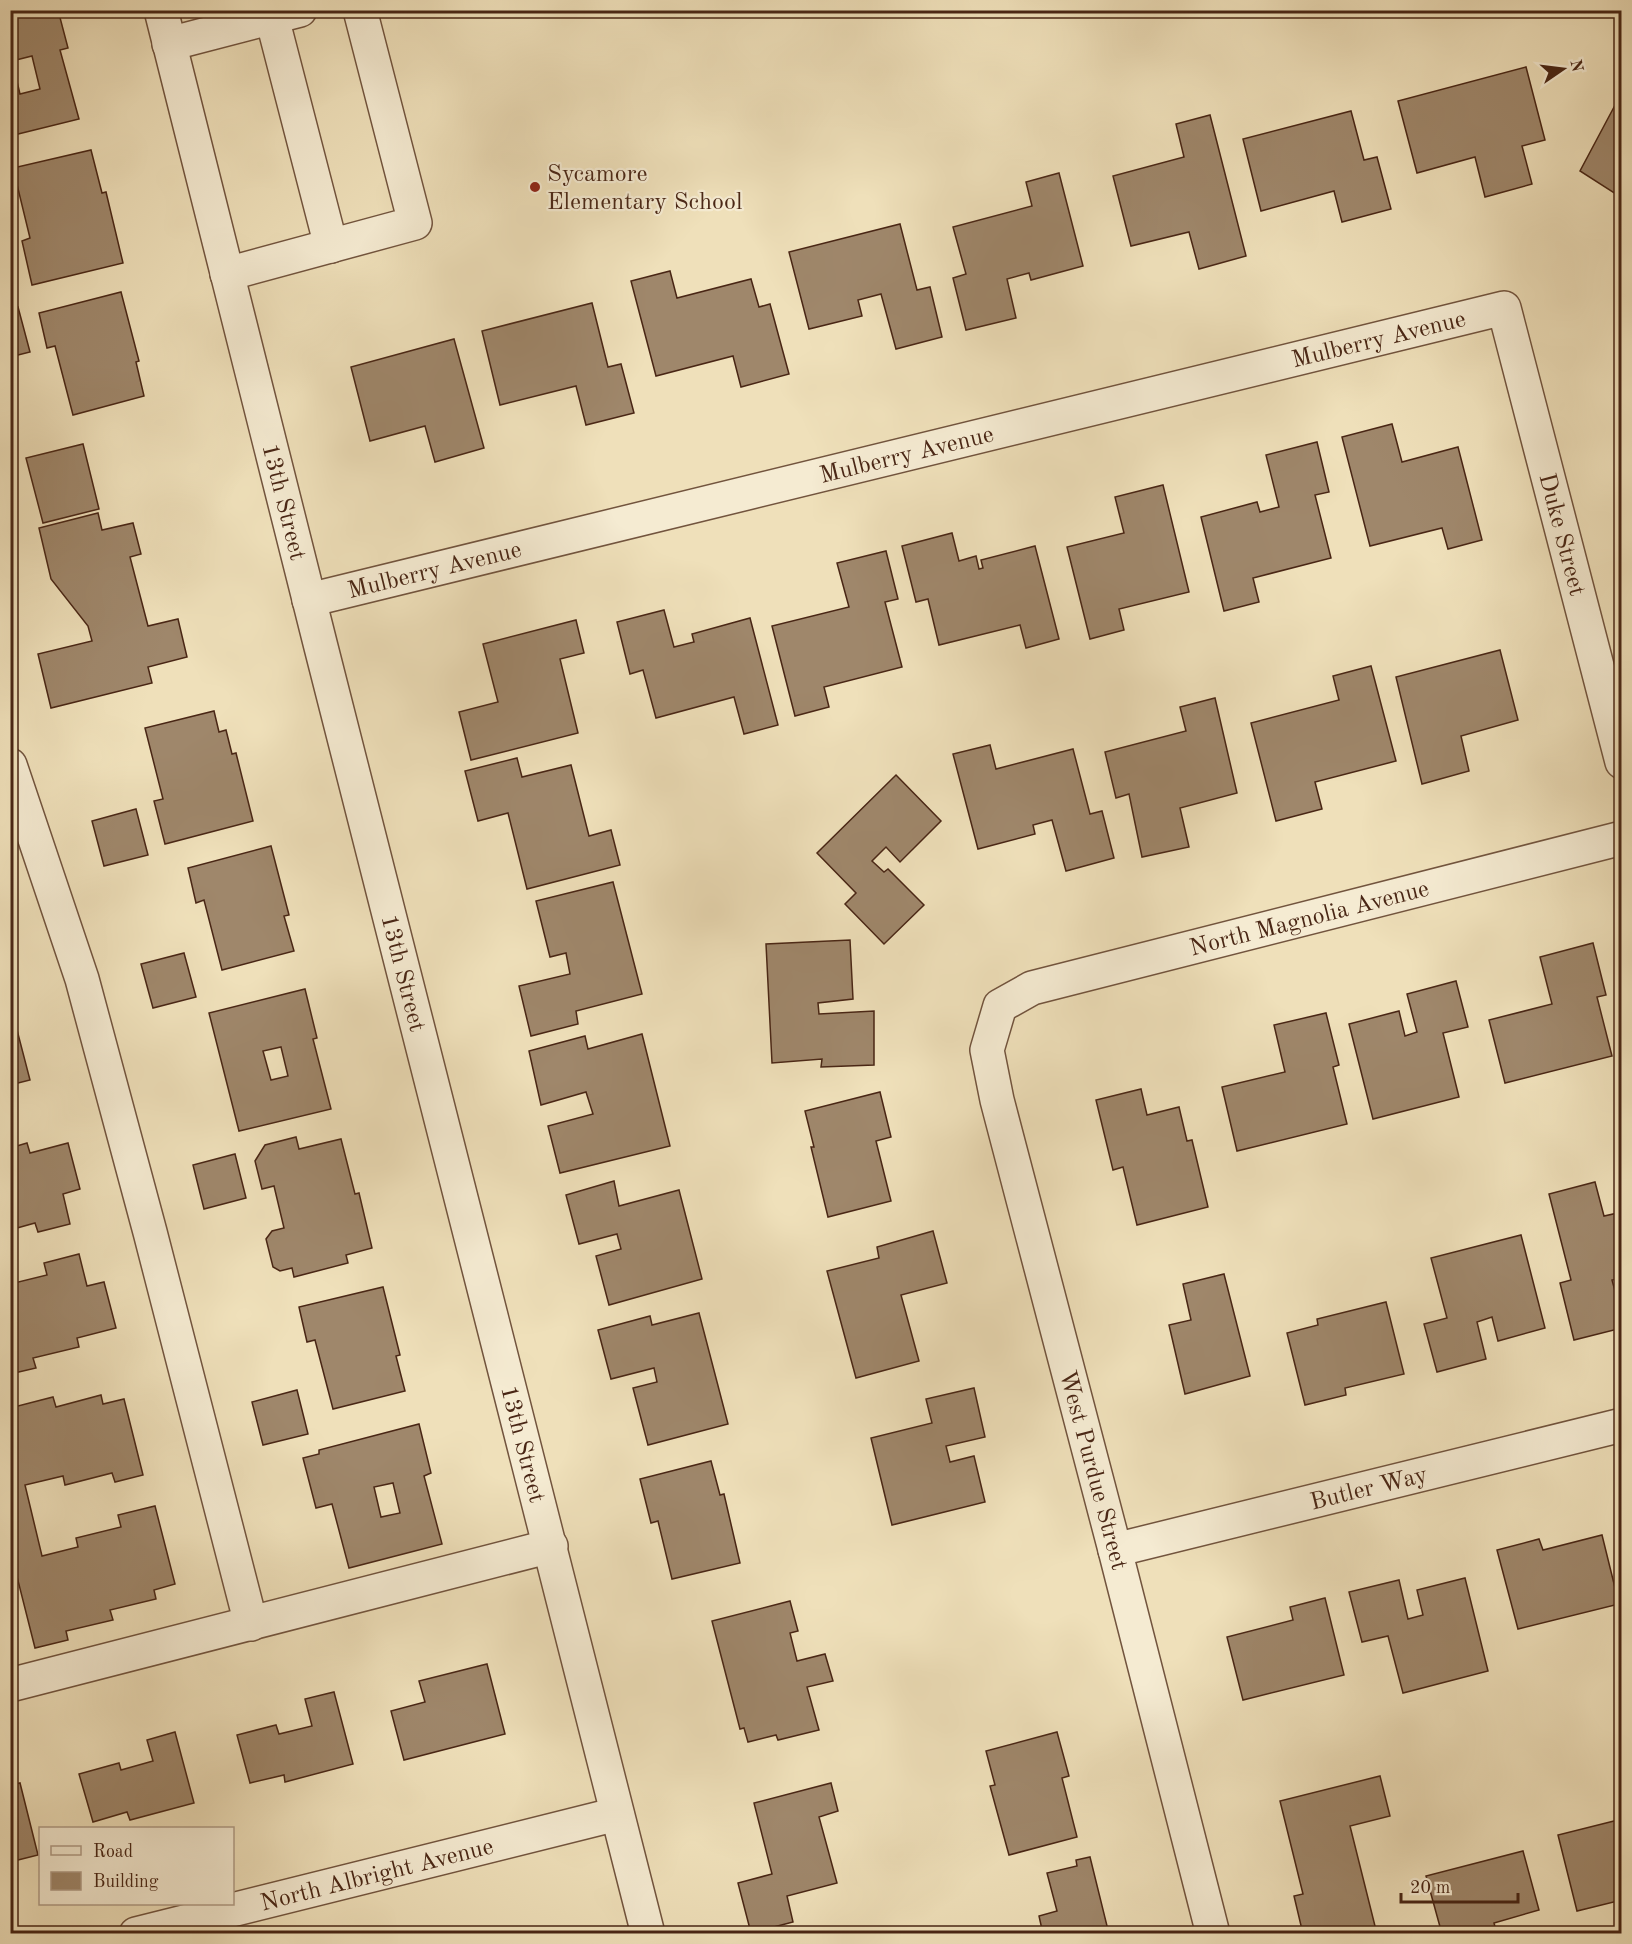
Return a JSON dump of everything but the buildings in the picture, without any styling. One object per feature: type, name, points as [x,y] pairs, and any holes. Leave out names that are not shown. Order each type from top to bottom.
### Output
[{"type":"street","name":"13th Street","points":[[161,10],[648,1934]]},
{"type":"street","points":[[228,274],[416,223],[360,10]]},
{"type":"street","points":[[170,44],[280,13],[331,246]]},
{"type":"street","name":"Mulberry Avenue","points":[[309,600],[1504,308]]},
{"type":"street","name":"Duke Street","points":[[1504,308],[1622,762]]},
{"type":"street","points":[[10,765],[82,979],[150,1232],[250,1624]]},
{"type":"street","name":"North Magnolia Avenue","points":[[1000,1006],[1032,988],[1622,838]]},
{"type":"street","name":"West Purdue Street","points":[[1000,1006],[987,1050],[997,1100],[1213,1934]]},
{"type":"street","name":"Butler Way","points":[[1115,1550],[1622,1425]]},
{"type":"street","points":[[10,1685],[551,1546]]},
{"type":"street","name":"North Albright Avenue","points":[[136,1934],[617,1814]]},
{"type":"place","name":"Sycamore Elementary School","points":[[535,187]]}]
